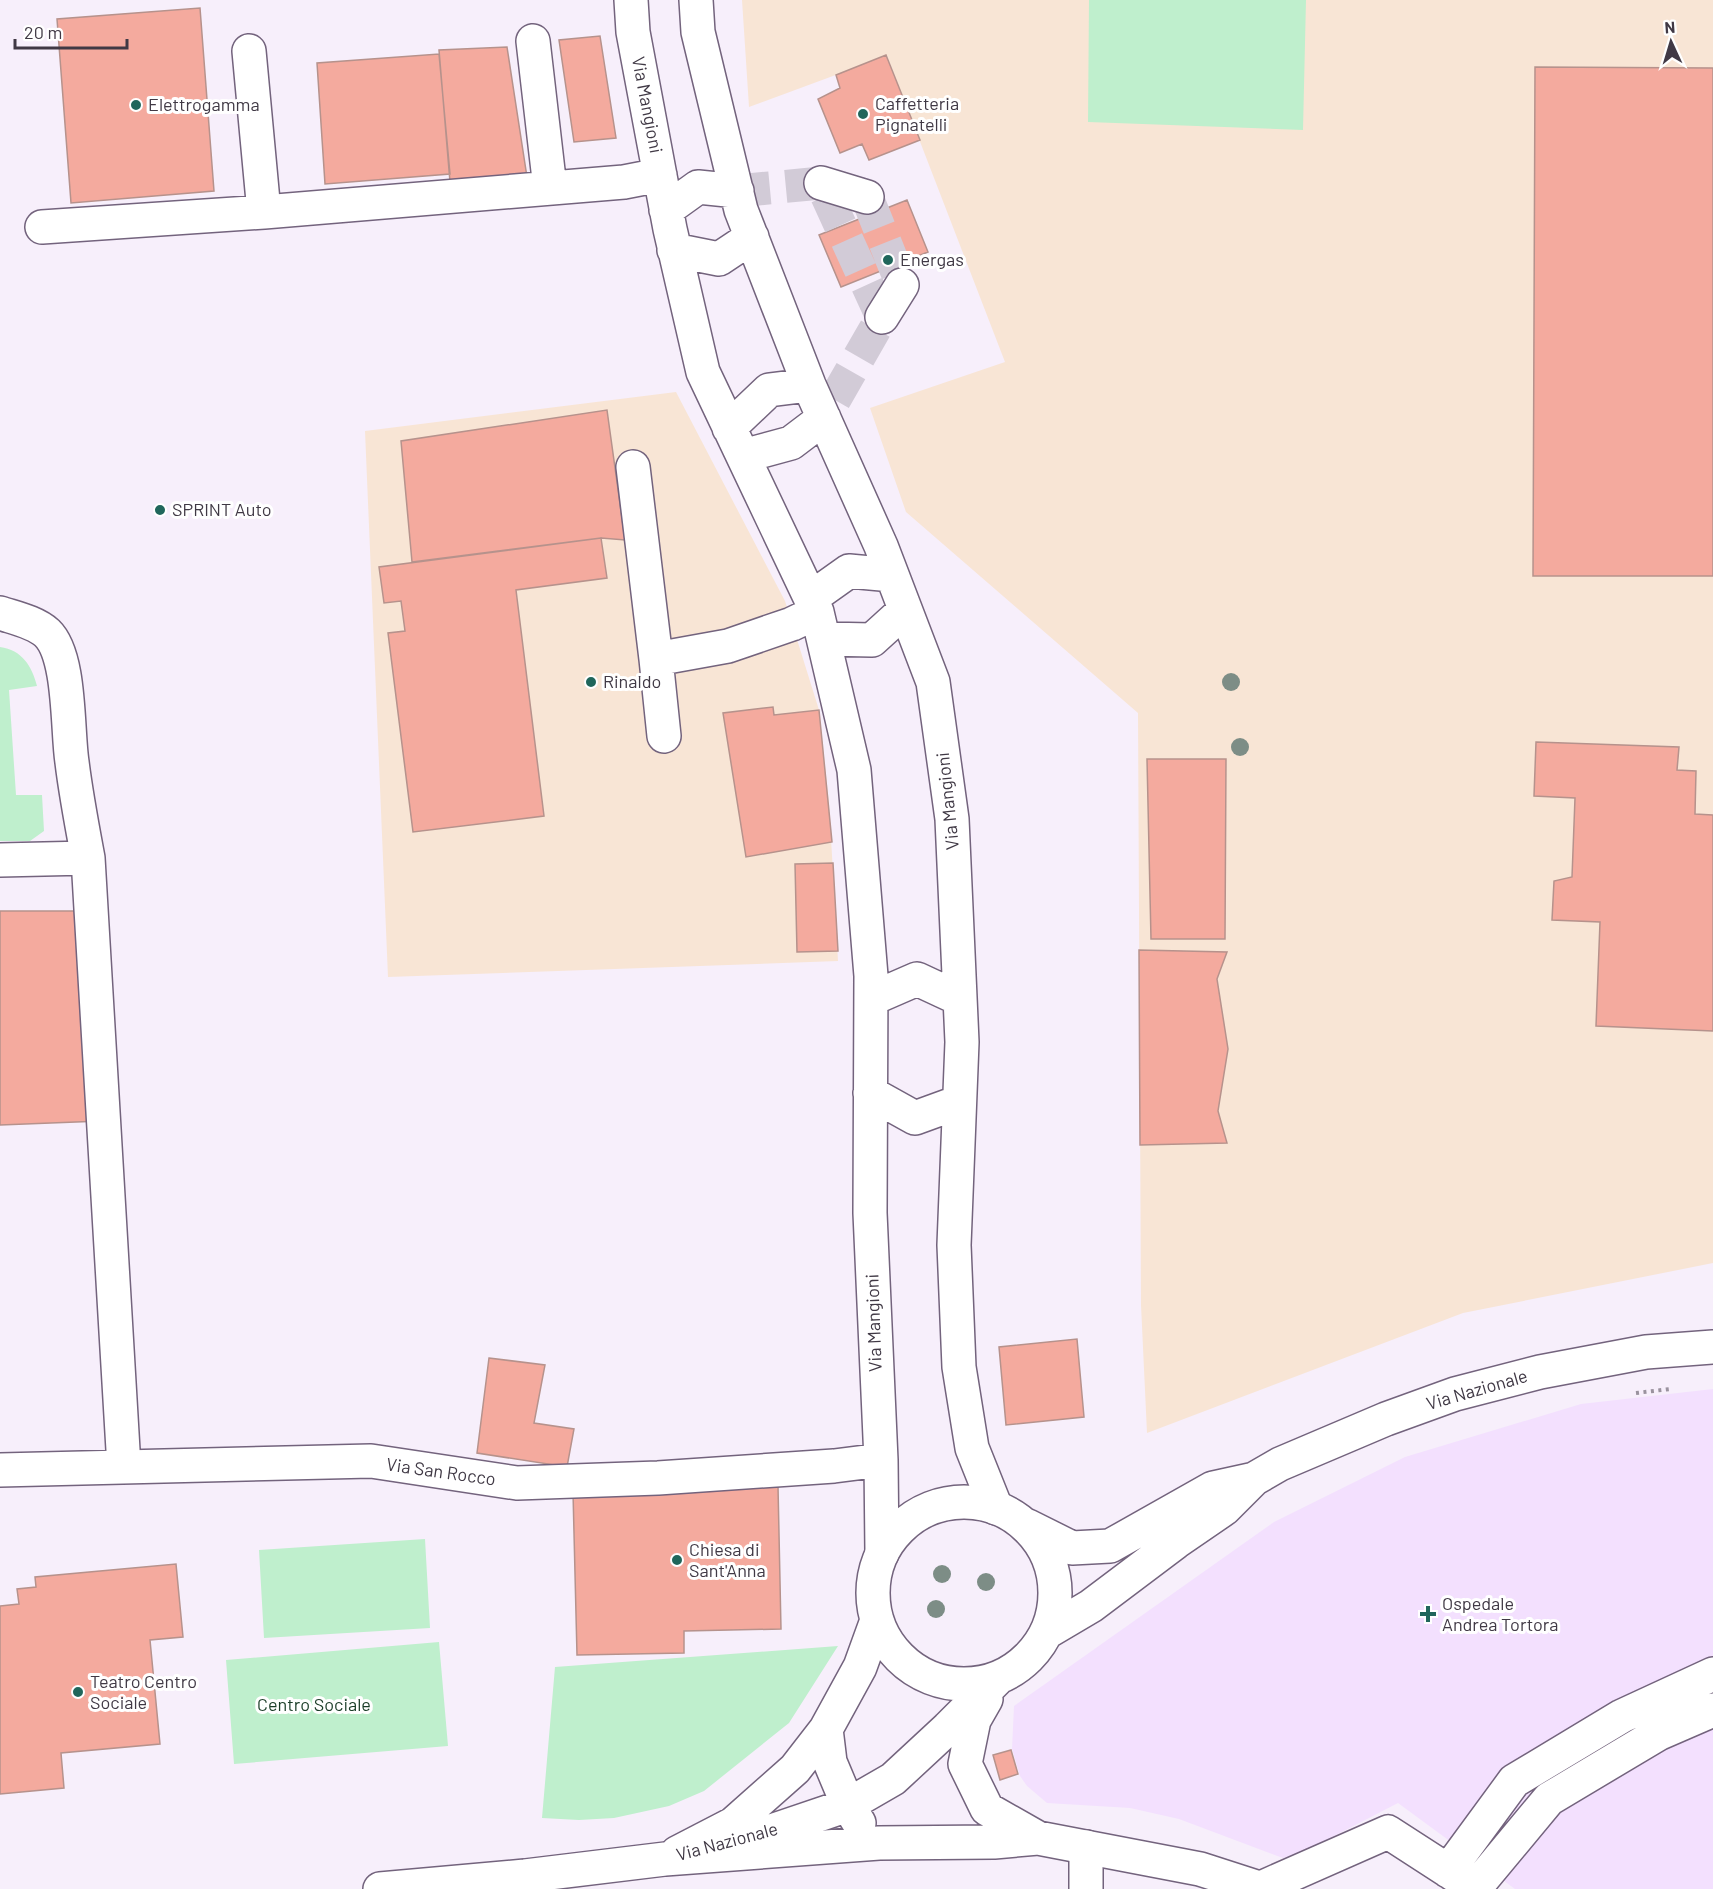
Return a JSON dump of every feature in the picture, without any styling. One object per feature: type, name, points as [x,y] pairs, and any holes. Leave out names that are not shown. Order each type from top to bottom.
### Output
[{"type":"street","name":"Via Mangioni","points":[[631,0],[633,32],[666,210],[703,372],[817,616],[854,770],[871,976],[870,1213],[882,1553]]},
{"type":"street","name":"Via Mangioni","points":[[696,0],[698,32],[741,210],[809,385],[892,575],[933,682],[952,819],[962,1042],[954,1245],[959,1367],[972,1448],[1010,1515]]},
{"type":"street","points":[[533,41],[550,188]]},
{"type":"street","points":[[249,51],[264,212]]},
{"type":"street","points":[[42,227],[264,212],[624,182],[660,175]]},
{"type":"street","points":[[821,183],[867,197]]},
{"type":"street","points":[[666,210],[698,187],[737,191]]},
{"type":"street","points":[[674,250],[719,259],[752,237]]},
{"type":"street","points":[[882,317],[902,285]]},
{"type":"street","points":[[736,442],[769,390],[809,385]]},
{"type":"street","points":[[736,442],[791,443],[824,418]]},
{"type":"street","points":[[633,467],[663,736]]},
{"type":"street","points":[[656,659],[728,646],[817,616],[849,571],[892,575]]},
{"type":"street","points":[[817,616],[872,640],[905,610]]},
{"type":"street","points":[[0,614],[31,624],[47,633],[57,648],[64,670],[72,761],[87,858],[124,1467]]},
{"type":"street","points":[[0,860],[87,858]]},
{"type":"street","points":[[871,999],[917,979],[960,999]]},
{"type":"street","points":[[870,1094],[915,1118],[959,1102]]},
{"type":"street","name":"Via Nazionale","points":[[1047,1632],[1091,1606],[1224,1509],[1254,1479],[1280,1464],[1386,1419],[1455,1394],[1540,1372],[1646,1352],[1713,1347]]},
{"type":"street","name":"Via San Rocco","points":[[0,1470],[371,1461],[517,1483],[658,1479],[834,1466],[880,1460]]},
{"type":"street","name":"Via Nazionale","points":[[998,1678],[973,1683],[948,1683],[925,1675],[904,1661],[888,1642],[877,1620],[873,1597],[875,1575],[882,1553],[897,1531],[918,1514],[943,1504],[970,1502],[1010,1515],[1072,1548],[1110,1546],[1213,1488],[1254,1479]]},
{"type":"street","name":"Via Nazionale","points":[[665,1859],[761,1836],[848,1805],[893,1779],[998,1678],[1018,1667],[1034,1651],[1047,1632],[1055,1603],[1054,1573],[1043,1546],[1010,1515]]},
{"type":"street","name":"Via Nazionale","points":[[665,1859],[733,1824],[795,1769],[826,1730],[860,1667],[877,1620]]},
{"type":"street","points":[[1448,1871],[1514,1781],[1622,1716],[1713,1674]]},
{"type":"street","points":[[998,1678],[974,1720],[965,1764],[987,1809],[1038,1838]]},
{"type":"street","points":[[380,1889],[525,1883],[665,1859],[879,1843],[994,1842],[1038,1838],[1200,1869],[1261,1889],[1388,1832],[1476,1889],[1549,1799],[1658,1734],[1713,1710]]},
{"type":"street","points":[[826,1730],[830,1762],[848,1805],[866,1832],[879,1843]]},
{"type":"street","points":[[1086,1847],[1086,1889]]},
{"type":"path","points":[[1631,1394],[1674,1389]]},
{"type":"shaded area","points":[[742,0],[1713,0],[1713,1263],[1463,1313],[1147,1433],[1141,1305],[1138,713],[906,512],[870,408],[1005,362],[887,56],[749,107]]},
{"type":"shaded area","points":[[676,392],[785,601],[819,710],[829,803],[838,961],[388,977],[365,431]]},
{"type":"shaded area","name":"Ospedale Andrea Tortora","points":[[1713,1389],[1713,1889],[1515,1889],[1398,1803],[1307,1850],[1283,1858],[1179,1819],[1130,1808],[1047,1803],[1027,1786],[1020,1776],[1012,1749],[1014,1706],[1274,1522],[1405,1457],[1581,1404]]},
{"type":"green space","points":[[1089,0],[1306,0],[1303,130],[1088,122]]},
{"type":"green space","points":[[0,647],[20,655],[25,660],[37,686],[9,690],[16,795],[42,795],[44,831],[30,841],[0,841]]},
{"type":"green space","points":[[425,1539],[430,1628],[264,1638],[259,1550]]},
{"type":"green space","name":"Centro Sociale","points":[[439,1642],[448,1746],[234,1764],[226,1660]]},
{"type":"green space","points":[[838,1646],[789,1723],[704,1791],[669,1806],[614,1818],[579,1820],[542,1818],[555,1667]]},
{"type":"building","name":"Elettrogamma","points":[[200,8],[214,191],[71,203],[57,19]]},
{"type":"building","points":[[600,36],[616,138],[574,142],[559,40]]},
{"type":"building","points":[[507,47],[527,177],[450,182],[439,50]]},
{"type":"building","points":[[439,54],[450,174],[325,184],[317,63]]},
{"type":"building","points":[[886,55],[920,140],[869,160],[862,144],[840,153],[818,99],[840,88],[836,75]]},
{"type":"building","points":[[1535,67],[1713,68],[1713,576],[1533,576]]},
{"type":"building","points":[[907,200],[928,252],[841,287],[819,235]]},
{"type":"building","points":[[607,410],[625,540],[601,538],[412,562],[401,441]]},
{"type":"building","points":[[601,538],[607,578],[516,590],[544,816],[413,832],[388,633],[405,631],[401,601],[384,603],[379,567]]},
{"type":"building","points":[[773,707],[774,715],[819,710],[832,842],[746,857],[723,713]]},
{"type":"building","points":[[1536,742],[1679,747],[1677,770],[1696,771],[1695,814],[1713,815],[1713,1031],[1596,1026],[1600,922],[1552,920],[1554,881],[1572,877],[1575,798],[1534,796]]},
{"type":"building","points":[[1147,759],[1226,759],[1225,939],[1151,939]]},
{"type":"building","points":[[833,863],[838,951],[797,952],[795,864]]},
{"type":"building","points":[[0,911],[88,911],[101,1121],[0,1125]]},
{"type":"building","points":[[1139,950],[1227,952],[1217,979],[1228,1049],[1218,1111],[1227,1143],[1140,1145]]},
{"type":"building","points":[[1077,1339],[1084,1417],[1006,1425],[999,1347]]},
{"type":"building","points":[[489,1358],[545,1365],[534,1423],[574,1429],[567,1467],[477,1453]]},
{"type":"building","name":"Chiesa di Sant'Anna","points":[[778,1486],[781,1629],[684,1631],[684,1653],[577,1655],[573,1492]]},
{"type":"building","name":"Teatro Centro Sociale","points":[[176,1564],[183,1637],[150,1640],[160,1744],[61,1753],[64,1788],[0,1794],[0,1606],[19,1604],[17,1589],[36,1587],[35,1577]]},
{"type":"building","points":[[1011,1750],[1018,1774],[1000,1780],[993,1755]]},
{"type":"tunnel","points":[[737,191],[821,183],[882,317],[824,418]]},
{"type":"tunnel","points":[[867,197],[902,285]]},
{"type":"place","name":"Elettrogamma","points":[[136,105]]},
{"type":"place","name":"Caffetteria Pignatelli","points":[[863,114]]},
{"type":"place","name":"Energas","points":[[888,260]]},
{"type":"place","name":"SPRINT Auto","points":[[160,510]]},
{"type":"place","name":"Rinaldo","points":[[591,682]]},
{"type":"place","name":"Chiesa di Sant'Anna","points":[[677,1560]]},
{"type":"place","name":"Ospedale Andrea Tortora","points":[[1428,1614]]},
{"type":"place","name":"Teatro Centro Sociale","points":[[78,1692]]}]
